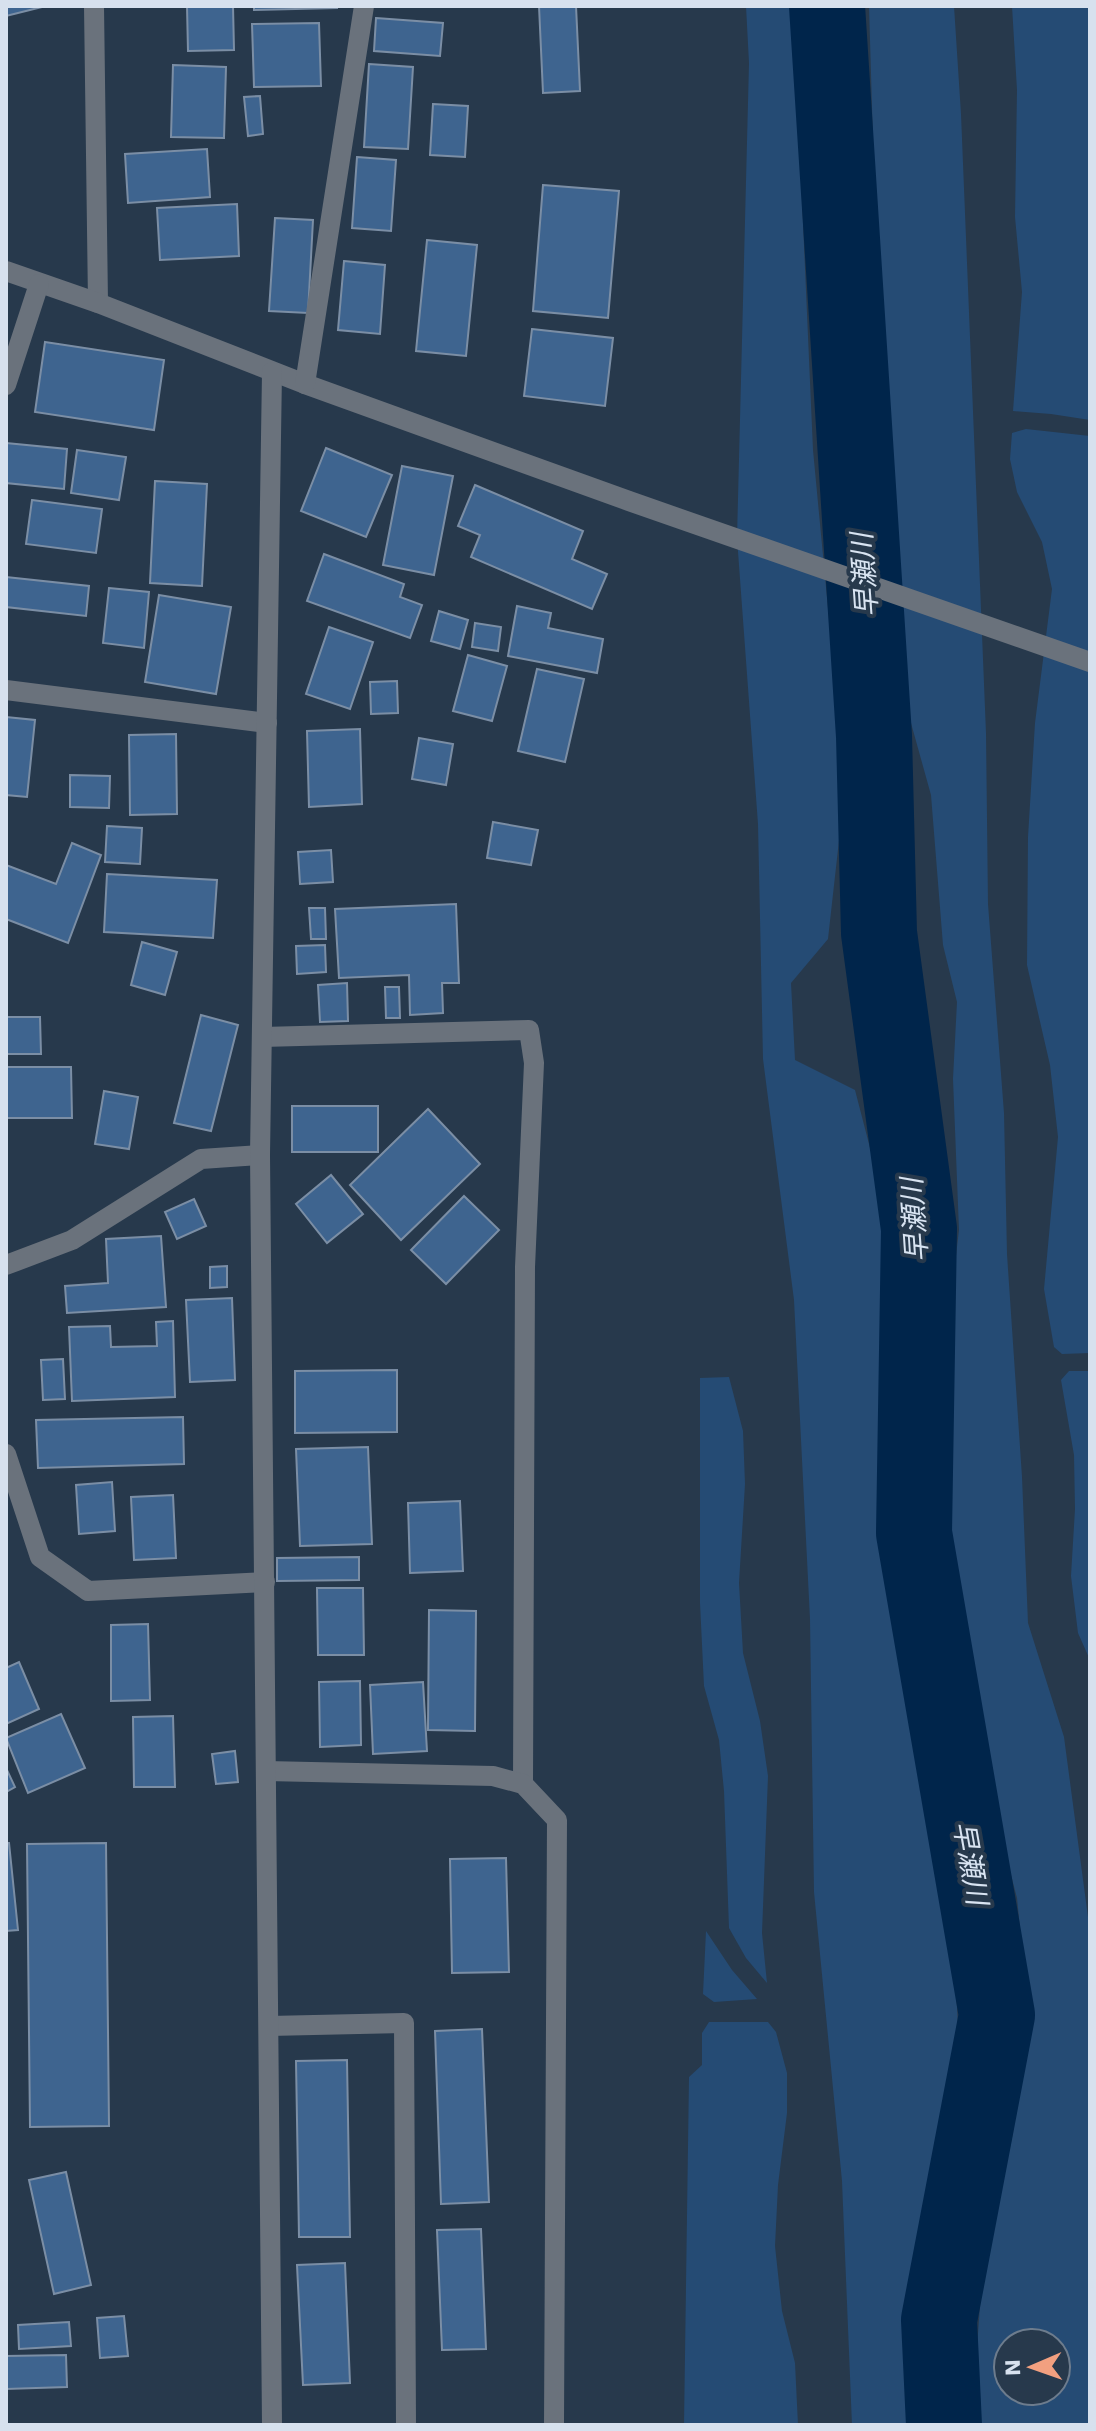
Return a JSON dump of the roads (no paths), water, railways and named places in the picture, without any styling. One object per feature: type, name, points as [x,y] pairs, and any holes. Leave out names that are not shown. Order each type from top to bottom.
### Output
[{"type":"street","points":[[94,6],[98,303]]},
{"type":"street","points":[[305,384],[364,6]]},
{"type":"street","points":[[6,271],[98,303],[272,372],[629,501],[1090,662]]},
{"type":"street","points":[[6,385],[39,284]]},
{"type":"street","points":[[272,372],[260,1155],[272,2425]]},
{"type":"street","points":[[6,690],[267,723]]},
{"type":"street","points":[[262,1037],[529,1030],[534,1063],[525,1267],[523,1784]]},
{"type":"street","points":[[6,1265],[72,1240],[201,1159],[260,1155]]},
{"type":"street","points":[[6,1454],[40,1557],[88,1591],[265,1582]]},
{"type":"street","points":[[266,1771],[493,1776],[523,1784],[557,1820],[554,2425]]},
{"type":"street","points":[[269,2026],[404,2023],[406,2425]]},
{"type":"waterway","name":"早瀬川","points":[[827,6],[874,736],[879,933],[919,1229],[914,1533],[997,2015],[939,2320],[944,2425]]}]
